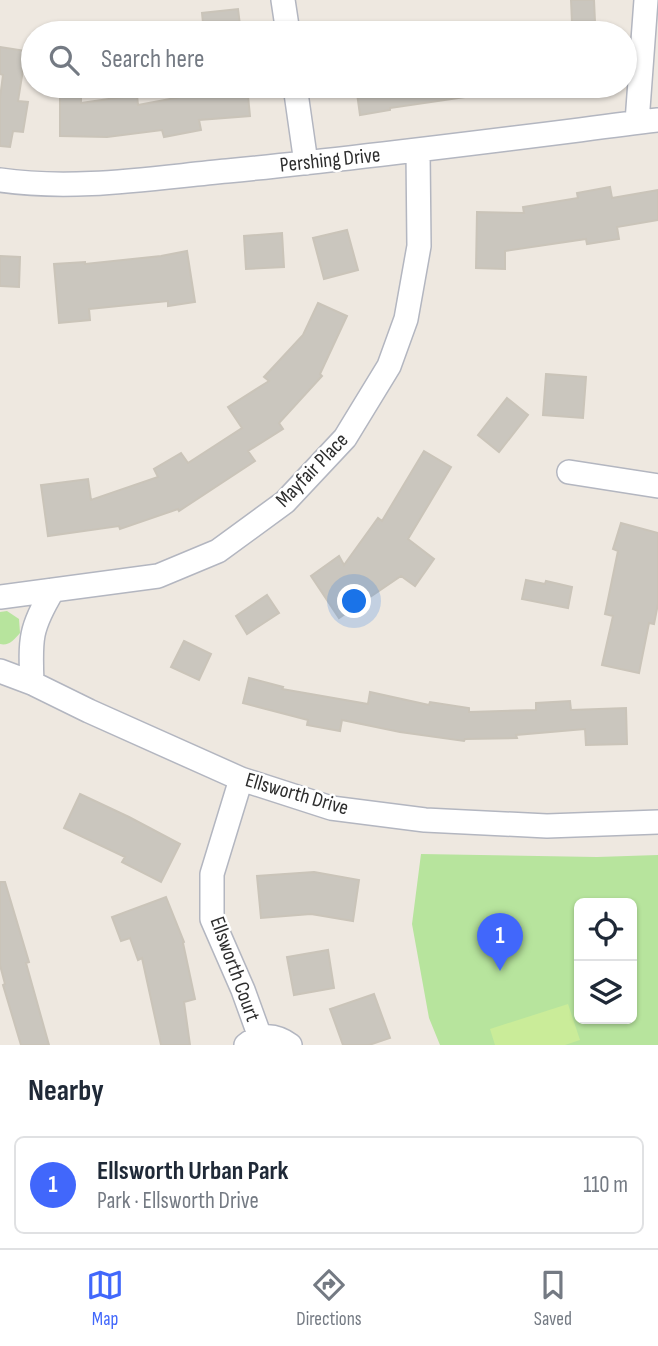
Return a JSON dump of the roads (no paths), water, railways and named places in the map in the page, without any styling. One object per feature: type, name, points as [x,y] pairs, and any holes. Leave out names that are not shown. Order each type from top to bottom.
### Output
[{"type":"street","points":[[283,0],[286,21]]},
{"type":"street","points":[[646,0],[648,121]]},
{"type":"street","points":[[297,98],[306,163]]},
{"type":"street","name":"Pershing Drive","points":[[0,180],[30,184],[89,184],[418,151],[648,121]]},
{"type":"street","name":"Mayfair Place","points":[[0,597],[158,576],[218,551],[285,502],[345,438],[389,366],[406,319],[419,246],[418,151]]},
{"type":"street","points":[[569,471],[658,486]]},
{"type":"street","points":[[32,683],[30,646],[35,624],[53,590]]},
{"type":"street","name":"Ellsworth Drive","points":[[0,671],[32,683],[241,779],[331,807],[425,820],[547,826],[658,822]]},
{"type":"street","name":"Ellsworth Court","points":[[241,779],[212,874],[212,919],[243,990],[253,1041],[271,1036],[290,1045]]},
{"type":"place","name":"Ellsworth Urban Park","points":[[500,971]]}]
